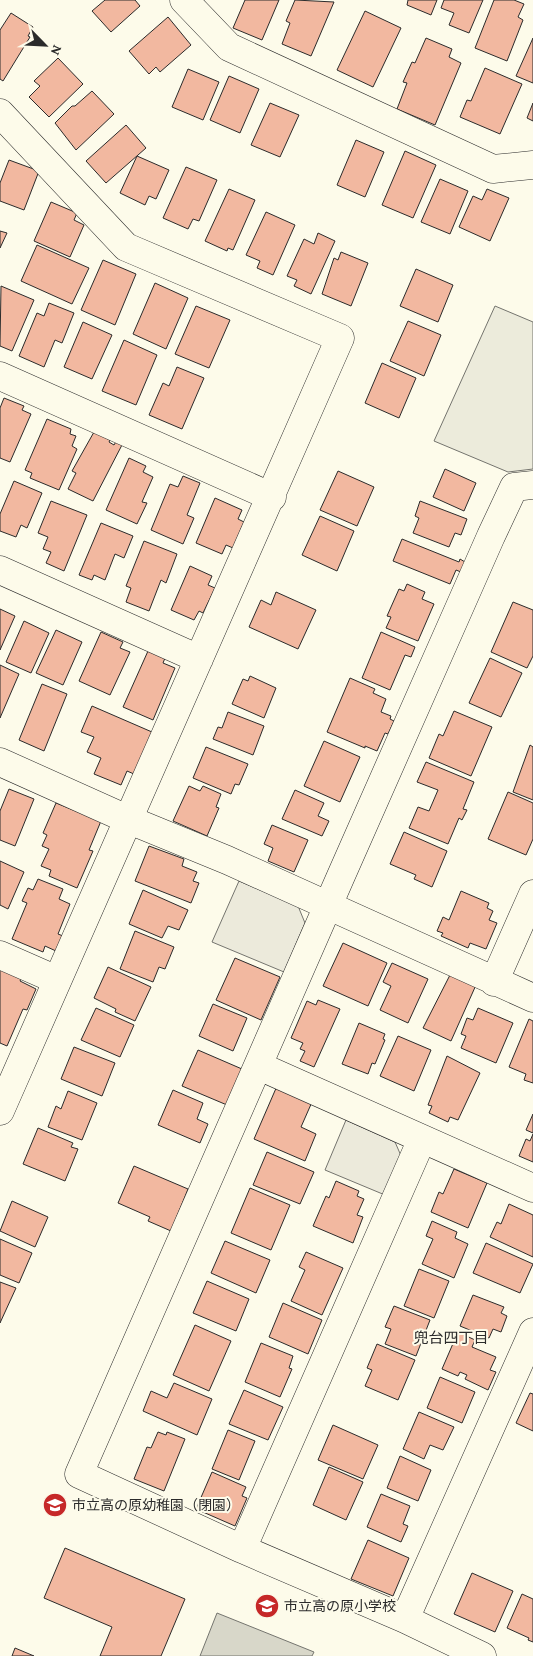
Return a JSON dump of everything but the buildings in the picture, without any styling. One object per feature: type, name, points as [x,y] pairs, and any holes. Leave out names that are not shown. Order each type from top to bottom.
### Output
[{"type":"street","points":[[184,0],[229,47],[493,169],[533,166]]},
{"type":"street","points":[[0,115],[126,247],[340,338],[272,497],[127,819],[0,1111]]},
{"type":"street","points":[[0,376],[272,497]]},
{"type":"street","points":[[482,1656],[405,1619],[242,1549],[79,1474],[259,1066],[327,905],[514,486],[533,485]]},
{"type":"street","points":[[0,570],[199,659]]},
{"type":"street","points":[[0,762],[127,819],[227,860],[533,998]]},
{"type":"street","points":[[494,982],[533,894]]},
{"type":"street","points":[[0,955],[57,980]]},
{"type":"street","points":[[259,1066],[533,1188]]},
{"type":"street","points":[[242,1549],[422,1140]]},
{"type":"street","points":[[405,1619],[533,1332]]},
{"type":"shaded area","points":[[495,306],[533,322],[533,469],[508,472],[434,441]]},
{"type":"shaded area","points":[[239,881],[298,906],[305,923],[284,972],[212,942]]},
{"type":"shaded area","points":[[346,1120],[395,1142],[402,1158],[385,1195],[325,1170]]},
{"type":"shaded area","points":[[217,1613],[314,1652],[312,1656],[200,1656]]},
{"type":"place","name":"市立高の原幼稚園（閉園）","points":[[55,1505]]},
{"type":"place","name":"市立高の原小学校","points":[[267,1606]]},
{"type":"district","name":"兜台四丁目","points":[[451,1338]]}]
